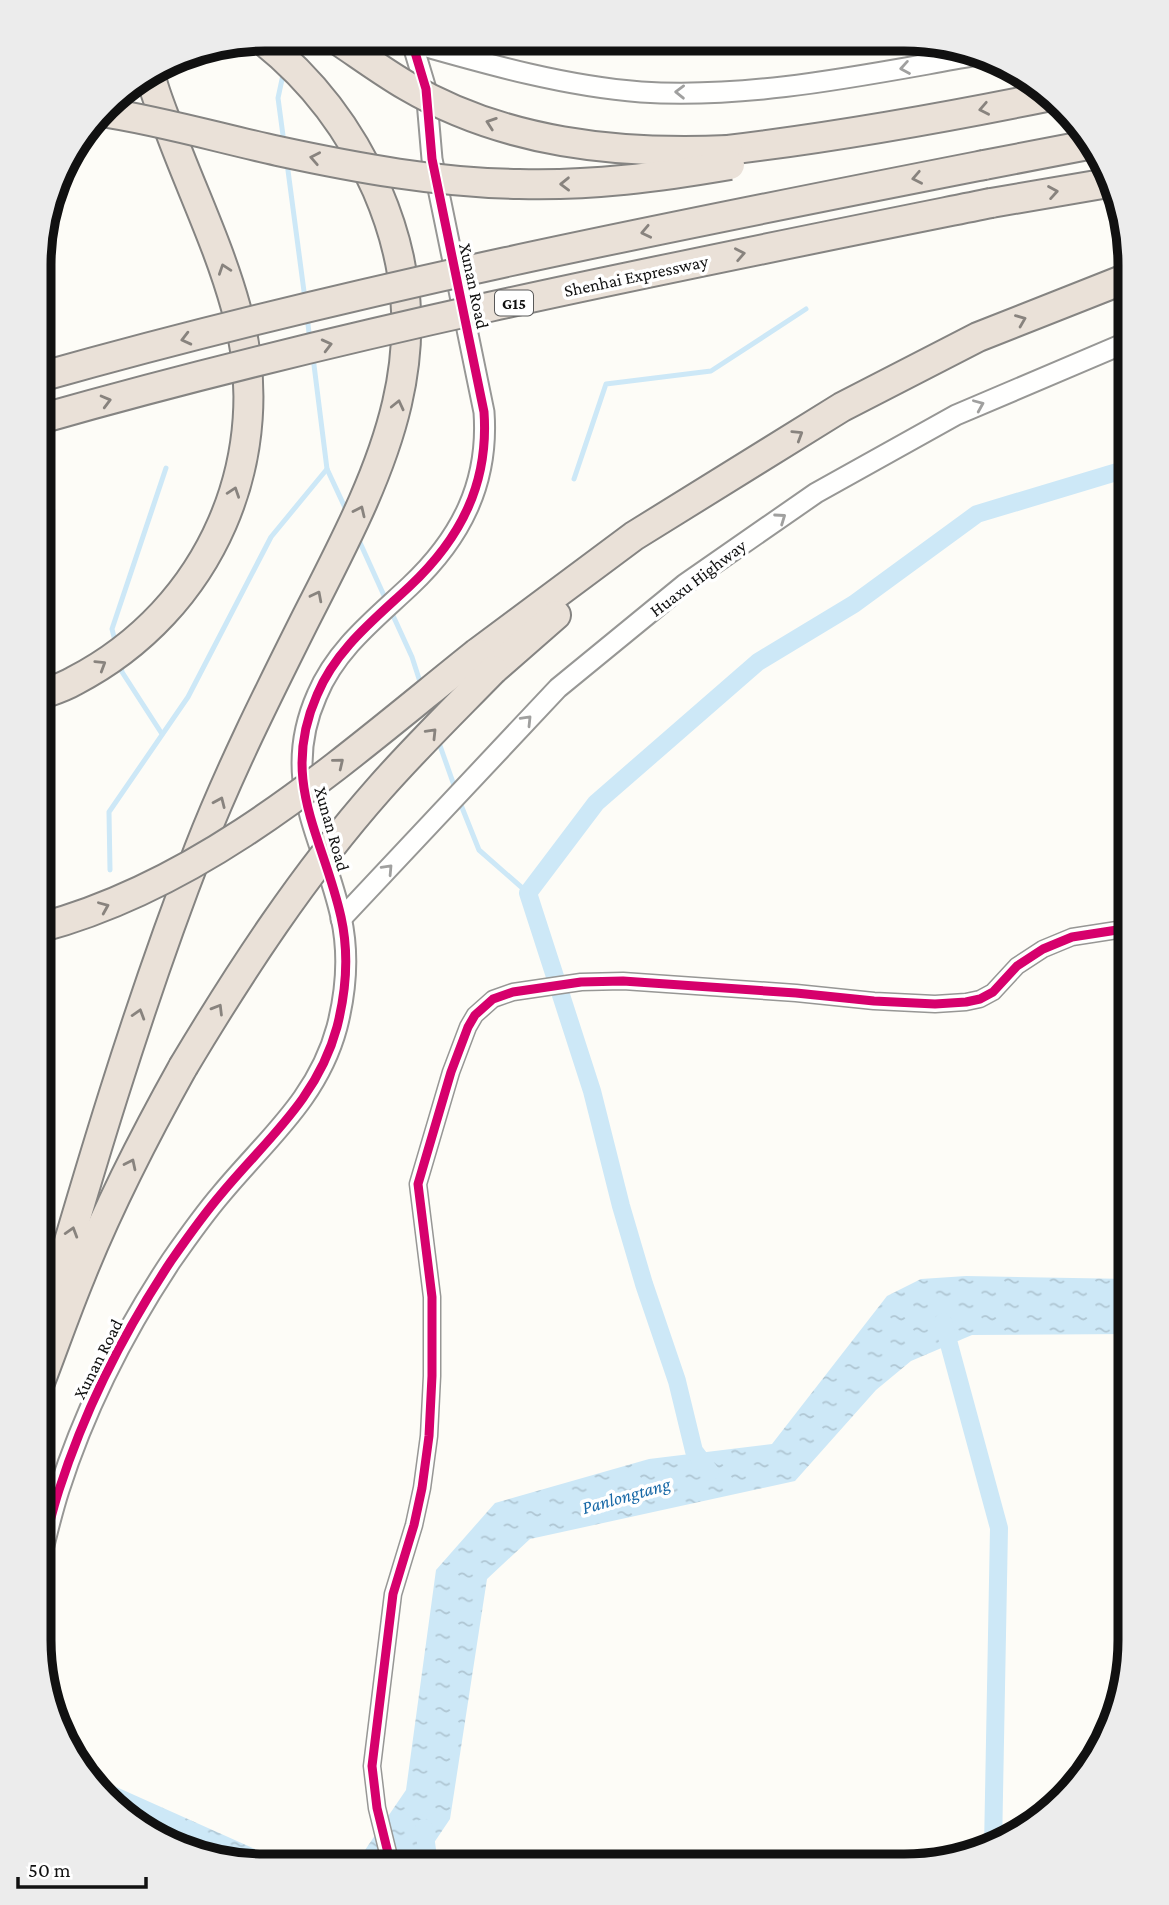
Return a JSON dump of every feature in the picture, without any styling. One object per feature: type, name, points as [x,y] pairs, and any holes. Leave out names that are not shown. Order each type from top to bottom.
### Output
[{"type":"highway","points":[[51,1303],[143,1001],[200,846],[267,696],[378,470],[393,427],[403,383],[405,293],[386,209],[348,134],[313,87],[276,51]]},
{"type":"highway","points":[[354,51],[408,87],[454,109],[542,138],[589,147],[729,157]]},
{"type":"highway","points":[[51,691],[74,682],[126,649],[172,605],[208,555],[226,517],[239,478],[247,436],[250,395],[237,312],[225,271],[180,160],[153,82]]},
{"type":"highway","points":[[113,114],[372,169],[464,181],[574,184],[629,180],[807,141],[1039,98]]},
{"type":"highway","name":"G15","points":[[51,374],[354,297],[657,229],[1082,146]]},
{"type":"highway","name":"Shenhai Expressway","points":[[51,416],[192,378],[346,341],[664,269],[992,203],[1102,184]]},
{"type":"highway","points":[[51,925],[85,915],[131,896],[227,844],[485,662],[634,536],[842,407],[978,337],[1118,282]]},
{"type":"highway","points":[[51,1354],[116,1195],[148,1130],[227,994],[275,922],[325,856],[485,662]]},
{"type":"street","name":"Xunan Road","points":[[51,1520],[59,1490],[88,1412],[127,1334],[172,1260],[223,1192],[278,1132],[324,1066],[337,1028],[344,988],[346,948],[341,919],[307,813],[303,753],[307,724],[316,695],[331,668],[370,623],[413,584],[449,542],[464,519],[480,476],[486,439],[480,387],[432,159],[426,89],[415,51]]},
{"type":"street","points":[[448,51],[553,80],[640,92],[730,93],[816,83],[960,58]]},
{"type":"street","name":"Huaxu Highway","points":[[341,919],[558,688],[685,584],[816,493],[956,415],[1118,346]]},
{"type":"street","points":[[388,1854],[374,1792],[377,1717],[393,1594],[422,1488],[431,1413],[432,1297],[419,1196],[420,1171],[451,1072],[472,1021],[493,999],[533,988],[580,982],[623,981],[911,1004],[966,1002],[993,992],[1017,966],[1043,948],[1072,937],[1118,930]]},
{"type":"water","name":"Panlongtang","points":[[966,1276],[1118,1279],[1118,1334],[972,1335],[911,1361],[876,1390],[795,1481],[530,1539],[487,1579],[450,1819],[426,1854],[355,1854],[363,1853],[406,1790],[436,1570],[495,1503],[649,1459],[772,1444],[887,1296],[921,1279]]},
{"type":"water","points":[[104,1781],[266,1854],[209,1847],[183,1838],[157,1826],[134,1810]]},
{"type":"waterway","points":[[284,70],[278,98],[284,143]]},
{"type":"waterway","points":[[287,163],[305,299]]},
{"type":"waterway","points":[[574,479],[606,384],[711,371],[806,309]]},
{"type":"waterway","points":[[307,316],[310,341]]},
{"type":"waterway","points":[[313,357],[327,469],[348,514]]},
{"type":"waterway","points":[[116,645],[112,629],[166,468]]},
{"type":"waterway","points":[[110,870],[109,812],[188,697],[271,537],[327,469]]},
{"type":"waterway","points":[[710,1472],[694,1451],[677,1381],[621,1206],[592,1091],[528,893],[596,803],[758,662],[854,604],[977,514],[1118,472]]},
{"type":"waterway","points":[[357,536],[386,600]]},
{"type":"waterway","points":[[390,609],[412,657],[422,688]]},
{"type":"waterway","points":[[120,661],[122,672],[162,734]]},
{"type":"waterway","points":[[438,740],[456,791]]},
{"type":"waterway","points":[[459,800],[479,850],[528,893]]},
{"type":"waterway","points":[[943,1322],[999,1528],[993,1835]]},
{"type":"waterway","points":[[424,1828],[428,1854]]},
{"type":"cycle path","points":[[51,1519],[69,1460],[93,1401],[137,1315],[202,1218],[304,1096],[328,1052],[343,1000],[345,944],[341,917],[315,834],[303,782],[302,755],[306,726],[317,695],[335,663],[370,623],[410,586],[444,549],[468,508],[482,462],[484,412],[432,159],[426,89],[415,51]]},
{"type":"cycle path","points":[[388,1854],[377,1808],[372,1766],[393,1594],[422,1488],[429,1436],[432,1376],[432,1297],[418,1184],[451,1072],[475,1015],[493,999],[513,992],[581,982],[623,981],[874,1001],[935,1004],[966,1002],[993,992],[1017,966],[1043,949],[1072,937],[1118,930]]}]
